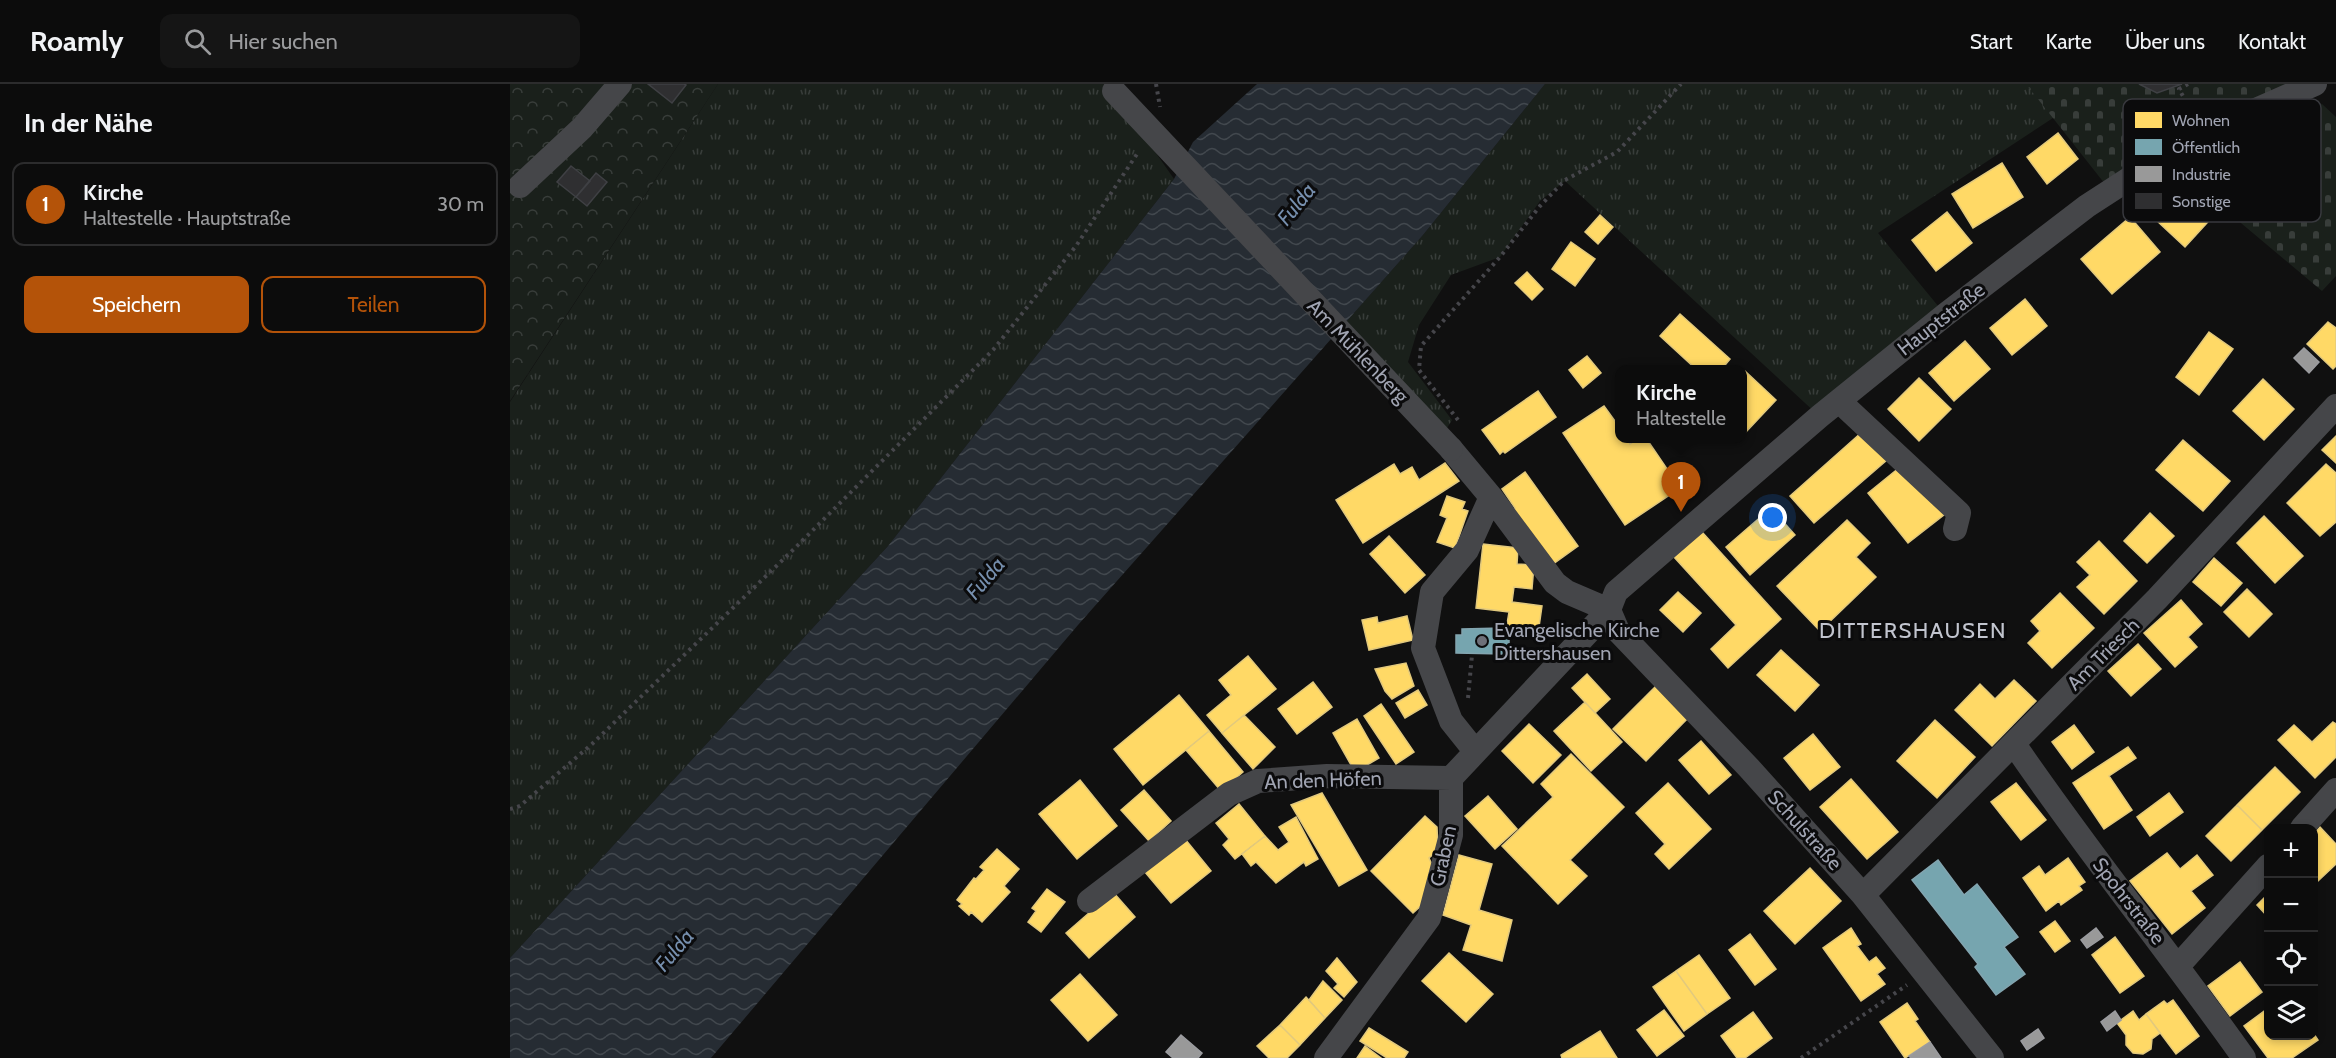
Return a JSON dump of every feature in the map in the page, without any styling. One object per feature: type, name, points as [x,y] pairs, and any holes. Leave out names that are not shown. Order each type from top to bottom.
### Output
[{"type":"street","points":[[520,186],[582,128],[620,84]]},
{"type":"street","name":"Hauptstraße","points":[[2282,99],[2316,84]]},
{"type":"street","name":"Am Mühlenberg","points":[[1111,88],[1339,333],[1451,449],[1491,497],[1555,583],[1582,600],[1609,610]]},
{"type":"street","name":"Hauptstraße","points":[[1609,610],[1617,592],[1641,568],[1839,401],[2086,206],[2123,183]]},
{"type":"street","points":[[1839,401],[1959,513],[1955,529]]},
{"type":"street","name":"Am Triesch","points":[[1863,895],[2157,599],[2336,406]]},
{"type":"street","points":[[1475,751],[1451,721],[1423,648],[1432,592],[1467,550],[1491,497]]},
{"type":"street","points":[[1451,778],[1609,610]]},
{"type":"street","name":"Schulstraße","points":[[1609,610],[1618,631],[1749,768],[1863,895],[1992,1058]]},
{"type":"street","name":"Spohrstraße","points":[[2014,744],[2060,812],[2179,965],[2244,1058]]},
{"type":"street","name":"An den Höfen","points":[[1089,901],[1229,794],[1258,782],[1327,776],[1451,778]]},
{"type":"street","name":"Graben","points":[[1326,1058],[1429,918],[1451,835],[1451,778]]},
{"type":"street","points":[[2306,824],[2336,790]]},
{"type":"street","points":[[2179,965],[2264,870]]},
{"type":"path","points":[[1451,449],[1460,440],[1461,430],[1456,415],[1419,370],[1421,346],[1500,257],[1540,206],[1565,180],[1617,152],[1681,84]]},
{"type":"path","points":[[2185,99],[2179,89],[2188,84]]},
{"type":"path","points":[[510,810],[520,806],[592,744],[795,549],[993,350],[1076,246],[1141,147]]},
{"type":"path","points":[[1801,1058],[1925,973]]},
{"type":"green space","points":[[510,84],[718,84],[510,401]]},
{"type":"green space","points":[[718,84],[1108,84],[1174,179],[888,546],[510,958],[510,402]]},
{"type":"green space","points":[[1545,84],[2029,84],[2056,116],[1878,233],[1943,312],[1818,415],[1565,181],[1540,201],[1500,257],[1451,275],[1419,325],[1408,362],[1452,420],[1437,444],[1338,331],[1423,235]]},
{"type":"green space","points":[[2026,84],[2315,84],[2284,99],[2123,99],[2123,175],[2105,184]]},
{"type":"green space","points":[[2321,104],[2336,117],[2336,276],[2322,291],[2240,222],[2321,222]]},
{"type":"water","name":"Fulda","points":[[1257,84],[1545,84],[1423,235],[1078,625],[711,1058],[510,1058],[510,958],[888,546],[1174,179],[1193,142]]},
{"type":"building: Wohnen","points":[[2058,133],[2078,159],[2047,184],[2027,157]]},
{"type":"building: Wohnen","points":[[2002,163],[2023,197],[1973,228],[1952,194]]},
{"type":"building: Wohnen","points":[[1947,212],[1972,243],[1936,271],[1912,240]]},
{"type":"building: Wohnen","points":[[1600,215],[1613,227],[1598,244],[1585,232]]},
{"type":"building: Wohnen","points":[[2124,222],[2134,222],[2160,252],[2112,294],[2081,259]]},
{"type":"building: Wohnen","points":[[2158,222],[2208,222],[2185,247]]},
{"type":"building: Wohnen","points":[[1571,242],[1595,259],[1575,286],[1552,269]]},
{"type":"building: Wohnen","points":[[1527,272],[1543,289],[1532,300],[1515,283]]},
{"type":"building: Wohnen","points":[[2025,299],[2047,326],[2012,355],[1990,328]]},
{"type":"building: Wohnen","points":[[1680,314],[1730,359],[1725,365],[1692,365],[1660,336]]},
{"type":"building: Wohnen","points":[[2328,322],[2336,328],[2336,366],[2333,369],[2307,344]]},
{"type":"building: Wohnen","points":[[2209,332],[2233,349],[2199,395],[2176,377]]},
{"type":"building: Wohnen","points":[[1965,341],[1990,369],[1954,401],[1929,373]]},
{"type":"building: Wohnen","points":[[1587,356],[1601,373],[1583,388],[1569,370]]},
{"type":"building: Wohnen","points":[[1747,373],[1776,400],[1747,431]]},
{"type":"building: Wohnen","points":[[1919,378],[1951,409],[1919,441],[1888,409]]},
{"type":"building: Wohnen","points":[[2263,379],[2294,409],[2264,440],[2233,411]]},
{"type":"building: Wohnen","points":[[1538,391],[1556,417],[1505,453],[1503,451],[1500,454],[1482,430]]},
{"type":"building: Wohnen","points":[[1604,406],[1615,421],[1615,443],[1649,443],[1680,488],[1625,525],[1563,433]]},
{"type":"building: Wohnen","points":[[1862,432],[1887,460],[1814,523],[1790,496]]},
{"type":"building: Wohnen","points":[[2336,436],[2336,463],[2322,450]]},
{"type":"building: Wohnen","points":[[2183,440],[2230,481],[2203,511],[2156,470]]},
{"type":"building: Wohnen","points":[[1445,463],[1459,481],[1363,543],[1336,500],[1394,464],[1400,474],[1412,467],[1419,480]]},
{"type":"building: Wohnen","points":[[1905,463],[1945,514],[1908,543],[1868,493]]},
{"type":"building: Wohnen","points":[[2326,464],[2336,473],[2336,522],[2320,536],[2287,503]]},
{"type":"building: Wohnen","points":[[1525,472],[1578,546],[1549,567],[1510,512],[1515,508],[1502,489]]},
{"type":"building: Wohnen","points":[[1447,496],[1465,502],[1462,509],[1468,511],[1455,548],[1437,542],[1447,518],[1440,515]]},
{"type":"building: Wohnen","points":[[1771,508],[1795,535],[1750,575],[1726,547]]},
{"type":"building: Wohnen","points":[[2150,513],[2174,536],[2147,563],[2124,541]]},
{"type":"building: Wohnen","points":[[2264,516],[2303,556],[2275,583],[2237,543]]},
{"type":"building: Wohnen","points":[[1847,520],[1870,543],[1856,557],[1876,577],[1820,631],[1777,586]]},
{"type":"building: Wohnen","points":[[1702,532],[1781,619],[1728,668],[1711,649],[1736,625],[1674,557]]},
{"type":"building: Wohnen","points":[[1389,536],[1425,575],[1405,593],[1370,554]]},
{"type":"building: Wohnen","points":[[2099,541],[2137,581],[2104,614],[2077,587],[2090,575],[2077,562]]},
{"type":"building: Wohnen","points":[[1483,544],[1518,548],[1517,564],[1534,565],[1532,589],[1514,587],[1512,602],[1542,606],[1538,634],[1506,630],[1509,612],[1476,608]]},
{"type":"building: Wohnen","points":[[2214,558],[2242,583],[2221,606],[2193,582]]},
{"type":"building: Wohnen","points":[[2247,589],[2272,614],[2249,637],[2224,612]]},
{"type":"building: Wohnen","points":[[1678,592],[1701,613],[1683,632],[1660,610]]},
{"type":"building: Wohnen","points":[[2060,593],[2094,628],[2052,668],[2028,643],[2040,631],[2031,621]]},
{"type":"building: Wohnen","points":[[2181,600],[2202,624],[2188,637],[2197,647],[2175,667],[2144,633]]},
{"type":"building: Wohnen","points":[[1407,616],[1413,640],[1369,650],[1362,620],[1377,617],[1378,623]]},
{"type":"building: Wohnen","points":[[2138,644],[2161,669],[2131,696],[2108,671]]},
{"type":"building: Wohnen","points":[[1781,650],[1819,685],[1795,711],[1757,675]]},
{"type":"building: Wohnen","points":[[1248,656],[1276,689],[1222,733],[1207,715],[1231,695],[1219,680]]},
{"type":"building: Wohnen","points":[[1406,663],[1414,686],[1392,699],[1385,691],[1375,669]]},
{"type":"building: Wohnen","points":[[1587,674],[1610,699],[1595,713],[1572,688]]},
{"type":"building: Wohnen","points":[[2014,680],[2036,701],[1992,746],[1955,710],[1980,684],[1995,699]]},
{"type":"building: Wohnen","points":[[1313,682],[1332,707],[1297,734],[1278,709]]},
{"type":"building: Wohnen","points":[[1657,685],[1689,717],[1646,761],[1613,729]]},
{"type":"building: Wohnen","points":[[1418,690],[1427,705],[1405,718],[1396,703]]},
{"type":"building: Wohnen","points":[[1179,695],[1209,731],[1143,785],[1114,749]]},
{"type":"building: Wohnen","points":[[1585,702],[1622,742],[1591,771],[1554,731]]},
{"type":"building: Wohnen","points":[[1381,704],[1414,752],[1396,764],[1364,716]]},
{"type":"building: Wohnen","points":[[1244,715],[1275,747],[1253,769],[1222,733]]},
{"type":"building: Wohnen","points":[[1357,719],[1379,758],[1355,772],[1333,733]]},
{"type":"building: Wohnen","points":[[1935,720],[1975,757],[1937,798],[1897,761]]},
{"type":"building: Wohnen","points":[[2333,722],[2336,724],[2336,757],[2315,778],[2278,740],[2294,725],[2312,742]]},
{"type":"building: Wohnen","points":[[1529,724],[1561,755],[1533,783],[1502,751]]},
{"type":"building: Wohnen","points":[[2074,725],[2094,752],[2072,769],[2052,742]]},
{"type":"building: Wohnen","points":[[1209,731],[1243,772],[1221,791],[1186,750]]},
{"type":"building: Wohnen","points":[[1813,734],[1840,767],[1810,790],[1784,758]]},
{"type":"building: Wohnen","points":[[1701,741],[1731,775],[1709,794],[1679,760]]},
{"type":"building: Wohnen","points":[[2128,747],[2136,758],[2109,776],[2132,810],[2104,829],[2073,783]]},
{"type":"building: Wohnen","points":[[1571,754],[1624,807],[1570,860],[1587,876],[1558,904],[1502,846],[1553,797],[1541,784]]},
{"type":"building: Wohnen","points":[[2275,767],[2300,792],[2268,824],[2264,824],[2262,830],[2237,805]]},
{"type":"building: Wohnen","points":[[1851,779],[1898,832],[1867,859],[1820,807]]},
{"type":"building: Wohnen","points":[[1080,780],[1117,826],[1077,859],[1039,814]]},
{"type":"building: Wohnen","points":[[1668,783],[1711,829],[1669,869],[1655,854],[1665,844],[1636,813]]},
{"type":"building: Wohnen","points":[[2016,783],[2046,820],[2021,840],[1991,802]]},
{"type":"building: Wohnen","points":[[1144,790],[1171,821],[1149,841],[1121,810]]},
{"type":"building: Wohnen","points":[[1322,793],[1367,870],[1339,886],[1291,805]]},
{"type":"building: Wohnen","points":[[2169,793],[2183,812],[2150,836],[2137,817]]},
{"type":"building: Wohnen","points":[[1488,796],[1517,829],[1495,849],[1465,816]]},
{"type":"building: Wohnen","points":[[1239,804],[1265,836],[1235,859],[1223,845],[1229,839],[1216,823]]},
{"type":"building: Wohnen","points":[[2237,805],[2262,830],[2231,861],[2206,836]]},
{"type":"building: Wohnen","points":[[1425,816],[1437,827],[1438,850],[1429,858],[1433,867],[1424,903],[1413,913],[1371,871]]},
{"type":"building: Wohnen","points":[[1296,817],[1318,859],[1306,866],[1304,862],[1276,883],[1256,862],[1251,866],[1242,854],[1265,836],[1278,850],[1289,842],[1279,827]]},
{"type":"building: Wohnen","points":[[2320,827],[2336,844],[2336,864],[2318,881],[2318,878],[2318,829]]},
{"type":"building: Wohnen","points":[[1185,839],[1211,871],[1171,903],[1145,872]]},
{"type":"building: Wohnen","points":[[997,849],[1019,869],[1004,886],[1010,892],[982,922],[971,912],[969,915],[959,906],[962,904],[957,900],[974,878],[976,879],[984,870],[980,867]]},
{"type":"building: Wohnen","points":[[2167,853],[2180,869],[2197,855],[2213,875],[2191,891],[2205,908],[2172,934],[2130,881]]},
{"type":"building: Wohnen","points":[[1459,855],[1492,864],[1479,910],[1512,920],[1502,961],[1463,950],[1471,925],[1443,915]]},
{"type":"building: Wohnen","points":[[2068,858],[2085,882],[2079,886],[2082,890],[2061,905],[2059,901],[2046,911],[2023,878],[2039,866],[2045,875]]},
{"type":"building: Wohnen","points":[[1810,868],[1841,901],[1795,944],[1764,911]]},
{"type":"building: Wohnen","points":[[1047,889],[1065,902],[1041,932],[1028,922],[1036,911],[1032,908]]},
{"type":"building: Wohnen","points":[[1113,892],[1135,917],[1089,958],[1066,933]]},
{"type":"building: Wohnen","points":[[2264,898],[2264,913],[2257,905]]},
{"type":"building: Wohnen","points":[[2055,921],[2070,941],[2055,952],[2040,932]]},
{"type":"building: Wohnen","points":[[1851,928],[1861,944],[1857,946],[1869,962],[1876,957],[1885,968],[1877,974],[1885,984],[1861,1001],[1823,948]]},
{"type":"building: Wohnen","points":[[1750,934],[1776,969],[1755,985],[1729,950]]},
{"type":"building: Wohnen","points":[[2115,937],[2144,976],[2120,993],[2092,955]]},
{"type":"building: Wohnen","points":[[1449,953],[1493,994],[1466,1022],[1422,981]]},
{"type":"building: Wohnen","points":[[1699,955],[1730,998],[1707,1014],[1676,971]]},
{"type":"building: Wohnen","points":[[1337,958],[1357,982],[1344,997],[1334,988],[1338,984],[1326,971]]},
{"type":"building: Wohnen","points":[[2240,962],[2262,992],[2230,1016],[2208,986]]},
{"type":"building: Wohnen","points":[[1676,971],[1707,1014],[1684,1031],[1653,987]]},
{"type":"building: Wohnen","points":[[1080,974],[1117,1015],[1088,1041],[1051,1000]]},
{"type":"building: Wohnen","points":[[1323,981],[1342,1000],[1325,1018],[1309,1000]]},
{"type":"building: Wohnen","points":[[1306,997],[1325,1018],[1300,1045],[1280,1025]]},
{"type":"building: Wohnen","points":[[2173,1000],[2199,1036],[2176,1054],[2146,1014],[2164,1001],[2167,1004]]},
{"type":"building: Wohnen","points":[[1907,1003],[1918,1019],[1915,1021],[1930,1042],[1905,1058],[1880,1022]]},
{"type":"building: Wohnen","points":[[1664,1010],[1684,1036],[1657,1056],[1637,1030]]},
{"type":"building: Wohnen","points":[[2133,1011],[2139,1020],[2146,1014],[2160,1033],[2152,1039],[2151,1049],[2143,1054],[2133,1053],[2126,1045],[2126,1035],[2117,1023]]},
{"type":"building: Wohnen","points":[[2264,1011],[2264,1040],[2318,1040],[2292,1058],[2268,1058],[2244,1026]]},
{"type":"building: Wohnen","points":[[1753,1012],[1772,1038],[1745,1058],[1737,1058],[1721,1036]]},
{"type":"building: Wohnen","points":[[1280,1025],[1300,1045],[1287,1058],[1269,1058],[1257,1046]]},
{"type":"building: Wohnen","points":[[1369,1028],[1408,1052],[1404,1058],[1387,1058],[1360,1041]]},
{"type":"building: Wohnen","points":[[1600,1031],[1617,1058],[1562,1058],[1561,1055]]},
{"type":"building: Wohnen","points":[[1365,1046],[1381,1058],[1357,1058]]},
{"type":"building: Öffentlich","name":"Evangelische Kirche Dittershausen","points":[[1502,628],[1509,636],[1509,647],[1503,654],[1456,653],[1456,635],[1462,635],[1462,629]]},
{"type":"building: Öffentlich","points":[[1938,860],[1964,895],[1977,884],[2018,937],[2004,947],[2025,974],[1996,995],[1975,967],[1978,964],[1912,880]]},
{"type":"building: Industrie","points":[[2304,348],[2319,362],[2309,373],[2294,358]]},
{"type":"building: Industrie","points":[[2096,928],[2103,937],[2087,948],[2081,940]]},
{"type":"building: Industrie","points":[[2115,1011],[2121,1020],[2107,1031],[2101,1022]]},
{"type":"building: Industrie","points":[[2038,1029],[2044,1038],[2027,1050],[2021,1041]]},
{"type":"building: Industrie","points":[[1181,1035],[1202,1053],[1198,1058],[1173,1058],[1166,1052]]},
{"type":"building: Industrie","points":[[1930,1042],[1941,1058],[1911,1058],[1909,1056]]},
{"type":"building: Sonstige","points":[[648,84],[684,84],[686,85],[672,103]]},
{"type":"building: Sonstige","points":[[2139,84],[2182,84],[2157,93]]},
{"type":"building: Sonstige","points":[[571,166],[590,181],[576,197],[557,182]]},
{"type":"building: Sonstige","points":[[596,173],[607,182],[587,206],[576,197]]},
{"type":"place","name":"Kirche","points":[[1681,512]]},
{"type":"place","name":"Evangelische Kirche Dittershausen","points":[[1482,641]]},
{"type":"district","name":"DITTERSHAUSEN","points":[[1913,630]]}]
